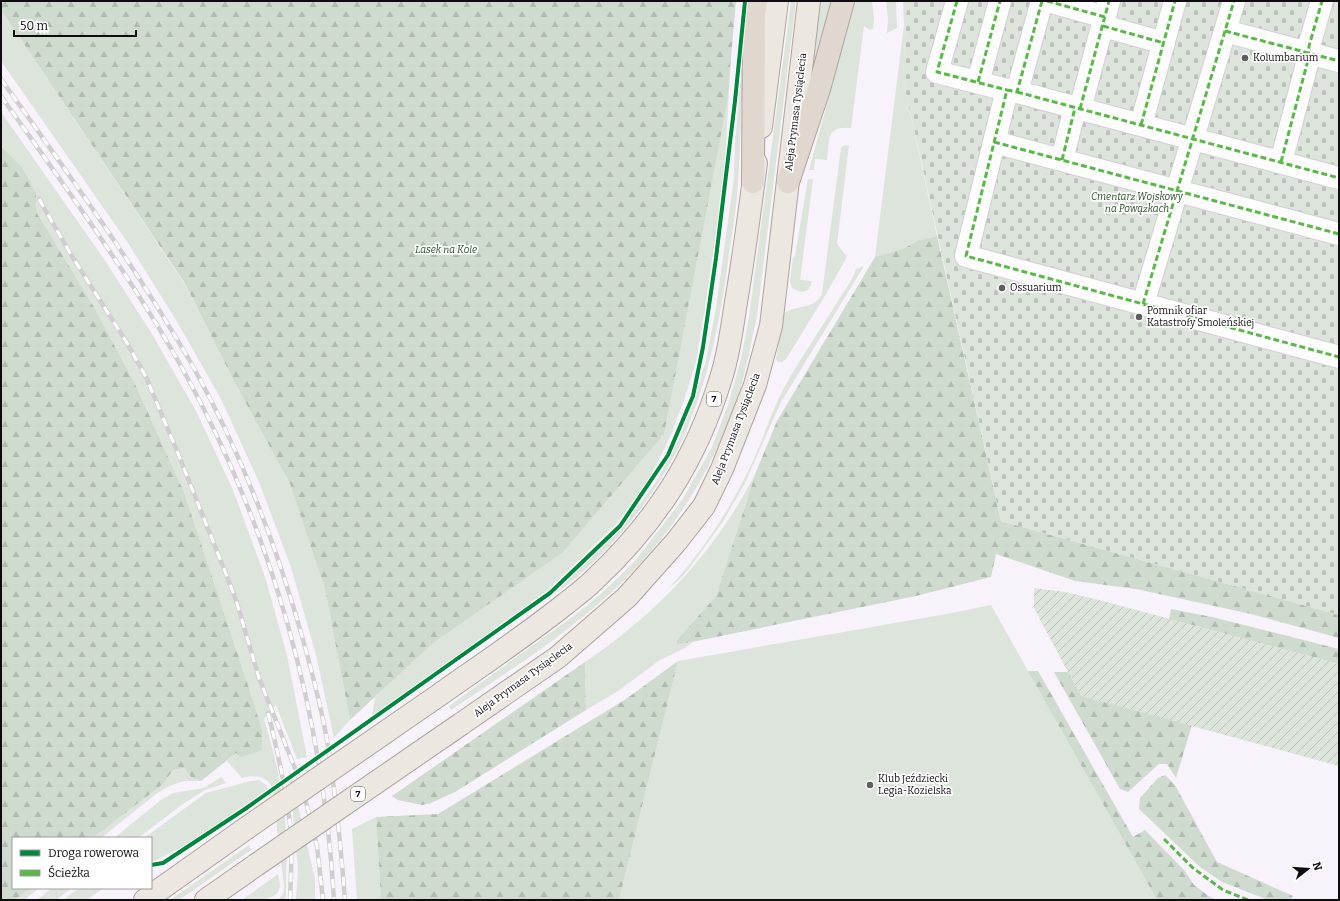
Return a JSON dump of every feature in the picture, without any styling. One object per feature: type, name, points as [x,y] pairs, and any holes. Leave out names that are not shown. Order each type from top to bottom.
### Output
[{"type":"highway","points":[[754,182],[754,14],[756,1]]},
{"type":"highway","points":[[788,182],[819,89],[843,1]]},
{"type":"main road","name":"7","points":[[145,900],[534,629],[594,581],[641,532],[663,503],[687,462],[700,435],[721,378],[730,343],[754,182],[777,1]]},
{"type":"main road","name":"Aleja Prymasa Tysiąclecia","points":[[206,900],[558,657],[627,597],[676,542],[704,506],[722,469],[755,385],[771,326],[809,1]]},
{"type":"street","points":[[957,1],[938,72],[1339,178]]},
{"type":"street","points":[[978,82],[1000,1]]},
{"type":"street","points":[[1042,1],[994,142],[966,256],[1339,357]]},
{"type":"street","points":[[1047,1],[1106,15],[1164,43]]},
{"type":"street","points":[[1141,125],[1175,1]]},
{"type":"street","points":[[1143,304],[1234,1]]},
{"type":"street","points":[[1281,162],[1309,53],[1309,46],[1322,1]]},
{"type":"street","points":[[1062,160],[1106,15]]},
{"type":"street","points":[[1225,31],[1339,61]]},
{"type":"street","points":[[994,142],[1339,234]]},
{"type":"green space","name":"Lasek na Kole","points":[[1,1],[736,1],[727,103],[664,434],[562,553],[433,643],[350,720],[325,589],[290,484],[236,385],[184,282],[1,10]]},
{"type":"green space","points":[[791,1],[796,1],[757,316],[741,385],[720,441],[688,502],[647,556],[624,580],[598,604],[556,638],[451,710],[449,706],[579,612],[634,562],[682,500],[712,447],[728,405],[741,359],[749,317]]},
{"type":"green space","points":[[821,1],[832,1],[811,80]]},
{"type":"green space","points":[[855,1],[872,1],[874,19],[873,29],[870,30],[864,26],[851,128],[837,129],[833,132],[830,136],[827,160],[815,159],[814,170],[809,170]]},
{"type":"green space","points":[[886,1],[896,1],[897,28],[887,33],[888,19]]},
{"type":"green space","points":[[903,1],[907,1],[903,79],[937,236],[919,240],[903,249],[875,257],[904,25]]},
{"type":"green space","name":"Cmentarz Wojskowy na Powązkach","points":[[907,1],[1339,1],[1339,615],[1001,521],[903,79]]},
{"type":"green space","points":[[1,10],[184,283],[236,385],[290,484],[325,589],[350,720],[334,738],[316,655],[291,567],[259,482],[221,399],[176,320],[128,243],[1,61]]},
{"type":"green space","points":[[745,33],[739,175],[735,214],[716,334],[699,397],[683,438],[658,483],[643,505],[627,526],[591,564],[551,597],[623,526],[656,482],[680,437],[695,398],[706,360],[716,308],[734,178],[735,144]]},
{"type":"green space","points":[[731,56],[724,180],[696,361],[671,435],[649,480],[617,523],[548,590],[372,717],[375,697],[432,643],[562,553]]},
{"type":"green space","points":[[1,112],[104,259],[152,334],[196,411],[233,490],[265,577],[287,655],[307,757],[297,759],[276,705],[264,719],[277,769],[284,806],[286,829],[286,896],[284,900],[277,900],[283,894],[284,886],[272,787],[263,778],[251,776],[242,778],[227,761],[236,753],[253,700],[184,492],[136,386],[94,307],[37,213],[36,193],[22,167],[1,146]]},
{"type":"green space","points":[[849,145],[837,244],[847,257],[786,359],[782,362],[778,362],[776,359],[784,313],[815,302],[822,294],[841,148]]},
{"type":"green space","points":[[1,146],[22,167],[36,193],[37,213],[94,307],[136,386],[184,492],[253,700],[262,731],[262,750],[241,757],[236,753],[201,781],[191,777],[184,768],[173,770],[163,784],[94,837],[12,837],[12,889],[29,889],[15,900],[1,900]]},
{"type":"green space","points":[[808,179],[813,179],[800,280],[812,281],[808,290],[800,292],[792,288],[790,281]]},
{"type":"green space","points":[[937,236],[1001,521],[1339,615],[1339,638],[1251,614],[1136,589],[1075,581],[996,554],[991,577],[916,596],[677,645],[677,640],[716,596],[756,472],[777,421],[875,257],[903,249],[919,240]]},
{"type":"green space","points":[[864,266],[781,402],[745,483],[724,520],[691,566],[682,577],[667,590],[693,560],[716,528],[754,459],[776,404],[785,386],[853,277],[856,269]]},
{"type":"green space","points":[[756,472],[716,596],[677,640],[678,645],[693,642],[685,648],[660,660],[618,691],[586,710],[585,662],[637,623],[683,578],[704,554],[723,528]]},
{"type":"green space","points":[[1034,588],[1065,592],[1099,600],[1339,664],[1339,766],[1082,696],[1034,608]]},
{"type":"green space","name":"Klub Jeździecki Legia-Kozielska","points":[[991,605],[1157,900],[619,900],[678,661]]},
{"type":"green space","points":[[1171,609],[1212,617],[1339,649],[1339,664],[1169,619]]},
{"type":"green space","points":[[678,661],[619,900],[381,900],[376,817],[438,814],[626,699]]},
{"type":"green space","points":[[585,662],[586,710],[455,792],[431,803],[422,805],[398,800],[392,796]]},
{"type":"green space","points":[[1028,671],[1038,671],[1133,837],[1145,830],[1184,870],[1194,885],[1210,897],[1218,900],[1157,900]]},
{"type":"green space","points":[[1054,672],[1068,672],[1082,696],[1192,725],[1176,778],[1167,764],[1159,764],[1128,792],[1120,789]]},
{"type":"green space","points":[[289,767],[315,879],[315,900],[296,900],[298,870]]},
{"type":"green space","points":[[184,768],[191,777],[201,781],[185,781],[169,786],[156,794],[102,837],[94,837],[163,784],[173,770]]},
{"type":"green space","points":[[1165,775],[1175,785],[1217,862],[1293,896],[1291,900],[1268,900],[1222,882],[1200,867],[1139,809],[1140,798],[1158,778]]},
{"type":"green space","points":[[221,777],[226,783],[205,790],[183,804],[139,837],[115,837],[161,800],[173,793],[204,788]]},
{"type":"green space","points":[[259,780],[266,785],[268,789],[193,841],[152,862],[152,837],[145,837],[206,793]]},
{"type":"green space","points":[[376,817],[381,900],[357,900],[352,829]]},
{"type":"green space","points":[[249,845],[251,850],[179,900],[170,900]]},
{"type":"green space","points":[[278,874],[280,886],[277,894],[263,899],[242,900]]},
{"type":"green space","points":[[29,889],[38,889],[24,900],[15,900]]},
{"type":"green space","points":[[51,889],[71,889],[56,900],[37,900]]},
{"type":"green space","points":[[78,889],[102,889],[86,900],[63,900]]},
{"type":"railway","points":[[1,79],[51,149],[147,290],[191,363],[225,428],[240,462],[268,530],[280,565],[306,650],[320,704],[326,732],[333,784],[345,900]]},
{"type":"railway","points":[[1,96],[117,262],[161,331],[213,428],[242,492],[266,557],[288,624],[305,692],[318,761],[328,830],[334,900]]},
{"type":"railway","points":[[39,199],[70,253],[127,343],[146,377],[177,451],[236,600],[259,678],[302,786],[317,846],[323,900]]},
{"type":"railway","points":[[268,713],[282,773],[291,833],[290,900]]},
{"type":"marked path","points":[[957,1],[937,72],[1007,90]]},
{"type":"marked path","points":[[978,82],[1000,1]]},
{"type":"marked path","points":[[1042,1],[1017,92],[1007,90],[966,256],[1339,357]]},
{"type":"marked path","points":[[1047,1],[1105,17]]},
{"type":"marked path","points":[[1080,109],[1109,1]]},
{"type":"marked path","points":[[1141,125],[1175,1]]},
{"type":"marked path","points":[[1143,304],[1234,1]]},
{"type":"marked path","points":[[1281,162],[1308,60],[1309,46],[1322,1]]},
{"type":"marked path","points":[[1103,26],[1164,43]]},
{"type":"marked path","points":[[1225,31],[1339,61]]},
{"type":"marked path","points":[[1017,92],[1339,178]]},
{"type":"marked path","points":[[1062,160],[1075,108]]},
{"type":"marked path","points":[[994,142],[1339,234]]},
{"type":"marked path","points":[[1164,839],[1193,868],[1223,890],[1248,900]]},
{"type":"cycle path","points":[[152,865],[163,863],[245,809],[550,593],[620,526],[668,455],[693,396],[703,347],[716,258],[735,101],[745,1]]},
{"type":"place","name":"Kolumbarium","points":[[1245,58]]},
{"type":"place","name":"Ossuarium","points":[[1002,288]]},
{"type":"place","name":"Pomnik ofiar Katastrofy Smoleńskiej","points":[[1139,317]]},
{"type":"place","name":"Klub Jeździecki Legia-Kozielska","points":[[870,785]]}]
